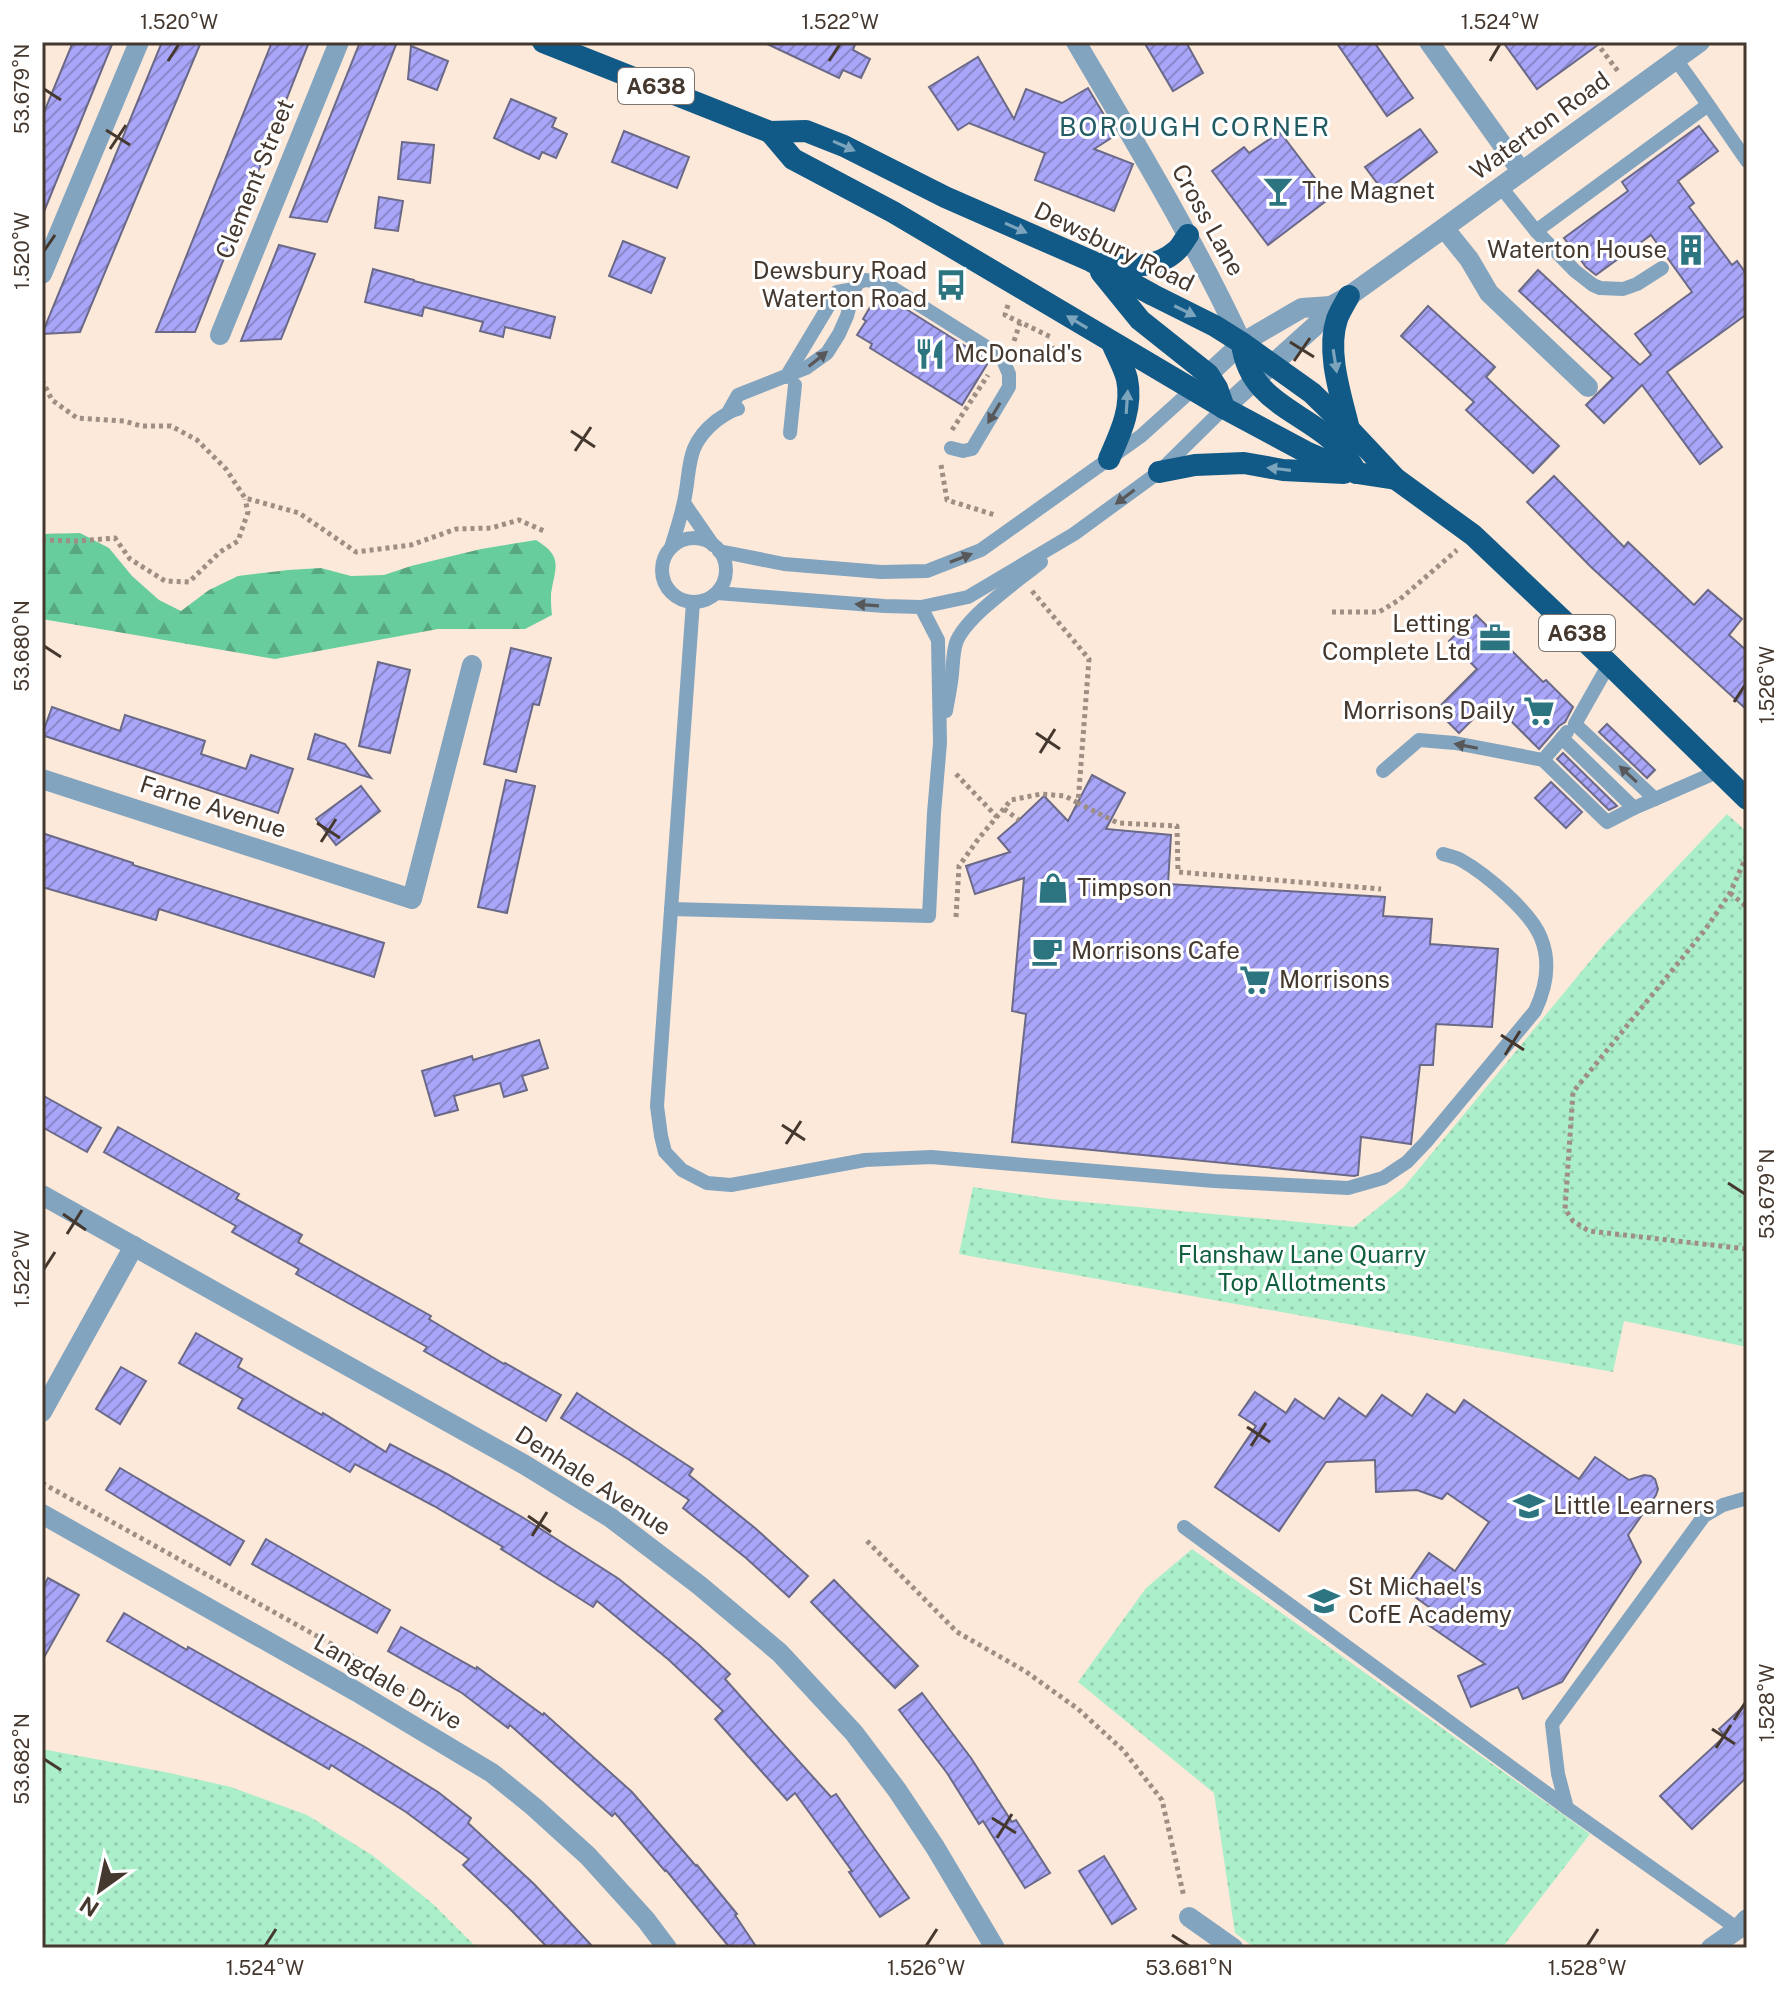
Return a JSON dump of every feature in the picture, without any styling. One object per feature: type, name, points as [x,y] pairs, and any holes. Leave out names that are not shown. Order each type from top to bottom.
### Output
[{"type":"highway","name":"Dewsbury Road","points":[[543,42],[770,132],[806,131],[844,146],[945,197],[1091,261],[1215,326],[1312,393],[1396,479],[1473,535],[1747,799]]},
{"type":"highway","name":"Dewsbury Road","points":[[770,132],[793,159],[907,220],[1112,343],[1200,382]]},
{"type":"highway","points":[[1091,261],[1132,267],[1156,264],[1176,251],[1188,235]]},
{"type":"highway","points":[[1091,261],[1140,320],[1196,363],[1200,382],[1217,388],[1224,408]]},
{"type":"highway","points":[[1340,301],[1332,342],[1349,429]]},
{"type":"highway","points":[[1109,459],[1123,428],[1129,393],[1127,376],[1112,343]]},
{"type":"highway","points":[[1242,343],[1244,360],[1254,380],[1343,451],[1357,473]]},
{"type":"highway","name":"Dewsbury Road","points":[[1224,408],[1306,452],[1357,473],[1396,479]]},
{"type":"highway","points":[[1159,472],[1195,465],[1244,463],[1283,470],[1357,473]]},
{"type":"street","points":[[42,274],[139,42]]},
{"type":"street","name":"Clement Street","points":[[220,335],[339,42]]},
{"type":"street","name":"Cross Lane","points":[[1076,42],[1188,235],[1242,343]]},
{"type":"street","points":[[1429,42],[1521,171]]},
{"type":"street","name":"Waterton Road","points":[[1224,408],[1340,301],[1700,42]]},
{"type":"street","points":[[1444,228],[1469,259],[1489,293],[1588,387]]},
{"type":"street","name":"Waterton Road","points":[[1200,382],[1242,343],[1302,308],[1340,301]]},
{"type":"street","name":"Farne Avenue","points":[[42,779],[412,899],[472,665]]},
{"type":"street","name":"Denhale Avenue","points":[[42,1195],[525,1465],[611,1518],[699,1585],[780,1653],[854,1733],[935,1847],[995,1948]]},
{"type":"street","points":[[42,1412],[134,1246]]},
{"type":"street","name":"Langdale Drive","points":[[42,1514],[357,1692],[492,1773],[588,1856],[667,1948]]},
{"type":"street","points":[[1189,1917],[1233,1948]]},
{"type":"street","points":[[1715,1947],[1742,1924]]},
{"type":"lane","points":[[1676,60],[1747,161]]},
{"type":"lane","points":[[1536,231],[1708,105]]},
{"type":"lane","points":[[1500,186],[1536,231],[1584,279],[1600,288],[1623,289],[1662,268]]},
{"type":"lane","points":[[684,503],[724,561],[726,572],[717,593],[693,602],[675,596],[669,590],[664,582],[662,564],[671,548],[684,503],[689,461],[696,445],[704,431],[735,410],[738,395],[790,381],[827,353],[847,316],[854,289],[865,280],[883,282],[1003,360],[1009,374],[1009,387],[972,449],[963,451],[951,448]]},
{"type":"lane","points":[[790,433],[790,381],[837,292],[854,289]]},
{"type":"lane","points":[[671,548],[678,542],[696,539],[716,548],[784,564],[881,572],[927,571],[981,550],[1141,436],[1200,382]]},
{"type":"lane","points":[[671,909],[929,916],[940,750],[957,641],[963,630],[973,618],[1074,534],[1159,472],[1224,408]]},
{"type":"lane","points":[[717,593],[921,607],[968,597],[1074,534]]},
{"type":"lane","points":[[693,602],[657,1106],[665,1152],[682,1170],[707,1183],[731,1185],[865,1160],[931,1157],[1214,1181],[1348,1188],[1383,1178],[1407,1162],[1426,1142],[1535,1011],[1544,988],[1547,967],[1542,939],[1533,922],[1499,888],[1460,860],[1443,854]]},
{"type":"lane","points":[[921,607],[938,640],[940,750]]},
{"type":"lane","points":[[1543,760],[1575,724],[1609,664]]},
{"type":"lane","points":[[1575,724],[1655,799]]},
{"type":"lane","points":[[1562,738],[1634,808]]},
{"type":"lane","points":[[1383,771],[1419,740],[1455,743],[1543,760],[1607,822],[1719,771]]},
{"type":"lane","points":[[1567,1808],[1558,1774],[1552,1724],[1704,1516],[1723,1505],[1747,1498]]},
{"type":"lane","points":[[1184,1527],[1567,1808],[1742,1924]]},
{"type":"path","points":[[1596,42],[1632,91]]},
{"type":"path","points":[[1020,323],[1011,351],[1073,347]]},
{"type":"path","points":[[951,431],[991,370],[1003,360]]},
{"type":"path","points":[[42,380],[52,400],[77,418],[124,421],[141,426],[171,426],[197,440],[226,469],[245,498],[248,512],[238,541],[220,552],[189,582],[165,581],[130,559],[115,538],[42,540]]},
{"type":"path","points":[[941,462],[947,500],[1000,516],[1014,526]]},
{"type":"path","points":[[245,498],[299,513],[356,552],[411,545],[456,529],[491,528],[519,520],[544,531]]},
{"type":"path","points":[[1332,612],[1379,612],[1399,600],[1473,535]]},
{"type":"path","points":[[1021,578],[1089,659],[1078,803]]},
{"type":"path","points":[[940,750],[997,817]]},
{"type":"path","points":[[956,917],[959,866],[1011,800],[1041,794],[1065,796],[1118,823],[1177,826],[1178,872],[1381,889]]},
{"type":"path","points":[[1004,809],[1019,820]]},
{"type":"path","points":[[1747,855],[1730,893],[1705,930],[1573,1092],[1565,1209],[1573,1221],[1589,1231],[1747,1249]]},
{"type":"path","points":[[1730,893],[1747,907]]},
{"type":"path","points":[[867,1541],[957,1632],[1025,1671],[1078,1709],[1123,1750],[1162,1800],[1189,1917]]},
{"type":"green space","points":[[80,533],[109,548],[132,576],[159,600],[181,611],[209,590],[238,576],[321,568],[351,576],[384,575],[481,549],[536,540],[551,552],[556,563],[551,594],[552,615],[525,629],[438,629],[275,659],[42,619],[42,534]]},
{"type":"green space","name":"Flanshaw Lane Quarry Top Allotments","points":[[1727,814],[1747,832],[1747,1347],[1624,1321],[1613,1372],[959,1254],[973,1187],[1052,1199],[1354,1227],[1404,1187],[1605,943]]},
{"type":"green space","points":[[1192,1549],[1590,1834],[1502,1948],[1255,1948],[1235,1933],[1214,1793],[1078,1682],[1146,1588]]},
{"type":"green space","points":[[42,1749],[231,1787],[307,1815],[372,1855],[433,1904],[477,1948],[42,1948]]},
{"type":"building","points":[[73,42],[113,42],[43,214],[42,117]]},
{"type":"building","points":[[162,42],[201,42],[80,332],[42,334]]},
{"type":"building","points":[[272,42],[309,42],[195,332],[156,332]]},
{"type":"building","points":[[360,42],[397,42],[327,222],[290,217]]},
{"type":"building","points":[[763,42],[856,42],[853,50],[870,59],[861,78],[843,70],[839,78]]},
{"type":"building","points":[[1144,42],[1186,42],[1203,73],[1173,91]]},
{"type":"building","points":[[1336,42],[1374,42],[1413,98],[1387,116]]},
{"type":"building","points":[[1503,42],[1602,42],[1537,89]]},
{"type":"building","points":[[411,46],[448,61],[437,90],[408,79]]},
{"type":"building","points":[[978,57],[1014,119],[1026,89],[1062,103],[1088,88],[1116,135],[1094,149],[1133,164],[1114,211],[1035,180],[1045,153],[969,123],[958,130],[929,87]]},
{"type":"building","points":[[511,99],[556,118],[552,127],[567,134],[556,158],[542,152],[539,159],[494,138]]},
{"type":"building","name":"Waterton House","points":[[1699,126],[1718,151],[1678,181],[1694,203],[1689,207],[1732,265],[1737,261],[1747,275],[1747,314],[1667,372],[1722,447],[1700,464],[1642,385],[1604,423],[1586,405],[1613,378],[1519,291],[1538,270],[1640,365],[1651,355],[1635,334],[1692,292],[1651,235],[1596,275],[1564,238],[1628,191],[1622,182]]},
{"type":"building","points":[[1420,129],[1437,152],[1384,192],[1365,167]]},
{"type":"building","points":[[624,131],[689,157],[677,188],[612,162]]},
{"type":"building","name":"The Magnet","points":[[1280,132],[1330,198],[1268,245],[1212,171],[1244,147],[1249,153]]},
{"type":"building","points":[[402,142],[434,145],[430,183],[398,179]]},
{"type":"building","points":[[379,197],[403,201],[398,231],[375,228]]},
{"type":"building","points":[[623,241],[665,258],[651,293],[609,276]]},
{"type":"building","points":[[279,245],[315,254],[281,339],[241,341]]},
{"type":"building","points":[[373,269],[555,317],[550,338],[505,327],[503,337],[480,331],[483,322],[424,307],[422,316],[365,302]]},
{"type":"building","name":"McDonald's","points":[[882,294],[989,361],[962,405],[870,348],[872,344],[857,335],[875,299],[878,301]]},
{"type":"building","points":[[1428,306],[1495,367],[1486,377],[1559,446],[1533,473],[1466,410],[1474,402],[1401,336]]},
{"type":"building","points":[[1554,476],[1624,547],[1628,542],[1694,605],[1708,590],[1742,619],[1729,635],[1747,651],[1747,710],[1591,567],[1527,502]]},
{"type":"building","points":[[1476,615],[1543,682],[1546,680],[1573,707],[1565,722],[1539,749],[1491,701],[1459,733],[1436,710],[1477,669],[1449,641]]},
{"type":"building","points":[[511,648],[551,658],[539,705],[533,704],[516,772],[484,764]]},
{"type":"building","points":[[378,662],[410,670],[390,753],[359,746]]},
{"type":"building","points":[[52,707],[120,731],[125,715],[205,741],[201,754],[246,769],[251,755],[293,769],[278,813],[42,735]]},
{"type":"building","points":[[1607,724],[1655,770],[1647,778],[1599,732]]},
{"type":"building","points":[[315,734],[345,744],[371,778],[308,759]]},
{"type":"building","points":[[1563,753],[1617,806],[1609,810],[1557,759]]},
{"type":"building","name":"Morrisons","points":[[1092,775],[1125,793],[1106,829],[1171,835],[1168,884],[1385,897],[1383,916],[1432,919],[1430,944],[1498,949],[1492,1027],[1436,1024],[1433,1065],[1420,1065],[1411,1144],[1361,1137],[1358,1175],[1354,1176],[1012,1142],[1026,1014],[1012,1011],[1024,878],[975,894],[966,866],[1010,852],[998,838],[1044,796],[1068,821]]},
{"type":"building","points":[[506,780],[535,786],[507,913],[478,907]]},
{"type":"building","points":[[1551,782],[1582,812],[1566,828],[1535,798]]},
{"type":"building","points":[[361,786],[380,811],[336,845],[316,819]]},
{"type":"building","points":[[42,833],[133,865],[384,943],[374,977],[159,909],[156,920],[42,887]]},
{"type":"building","points":[[539,1040],[548,1068],[522,1076],[527,1090],[504,1097],[500,1083],[454,1096],[458,1110],[435,1116],[422,1071],[472,1056],[473,1060]]},
{"type":"building","points":[[42,1095],[101,1128],[87,1152],[42,1127]]},
{"type":"building","points":[[118,1127],[239,1194],[236,1199],[302,1235],[298,1242],[431,1316],[429,1319],[561,1395],[546,1421],[424,1351],[427,1347],[296,1274],[299,1269],[232,1232],[236,1226],[104,1152]]},
{"type":"building","points":[[196,1333],[242,1359],[238,1367],[323,1413],[386,1452],[390,1444],[447,1474],[619,1579],[730,1674],[725,1679],[831,1797],[836,1794],[909,1898],[880,1917],[849,1872],[852,1871],[795,1793],[787,1800],[715,1719],[723,1711],[669,1660],[597,1601],[593,1607],[434,1506],[355,1464],[350,1472],[238,1408],[243,1399],[179,1363]]},
{"type":"building","points":[[121,1367],[146,1381],[120,1424],[96,1409]]},
{"type":"building","points":[[1255,1392],[1286,1413],[1295,1399],[1324,1419],[1339,1398],[1366,1417],[1382,1395],[1412,1416],[1427,1394],[1455,1413],[1464,1400],[1579,1479],[1595,1457],[1629,1480],[1644,1475],[1655,1479],[1656,1495],[1628,1535],[1641,1562],[1562,1682],[1523,1699],[1518,1687],[1471,1707],[1458,1676],[1485,1664],[1424,1622],[1433,1610],[1404,1589],[1429,1553],[1455,1571],[1489,1522],[1447,1493],[1442,1499],[1417,1490],[1376,1492],[1375,1460],[1326,1462],[1279,1531],[1215,1487],[1256,1426],[1239,1415]]},
{"type":"building","points":[[577,1393],[693,1469],[689,1475],[808,1576],[789,1597],[683,1508],[689,1500],[561,1418]]},
{"type":"building","points":[[120,1468],[244,1541],[230,1565],[106,1490]]},
{"type":"building","points":[[266,1539],[390,1610],[377,1633],[252,1564]]},
{"type":"building","points":[[48,1578],[79,1595],[42,1661],[42,1590]]},
{"type":"building","points":[[834,1580],[918,1666],[895,1688],[811,1602]]},
{"type":"building","points":[[124,1613],[365,1747],[438,1792],[471,1818],[468,1823],[534,1884],[594,1948],[548,1948],[463,1865],[469,1859],[406,1812],[331,1765],[329,1769],[107,1641]]},
{"type":"building","points":[[401,1627],[477,1667],[544,1713],[632,1792],[737,1914],[757,1948],[730,1948],[615,1813],[612,1816],[510,1725],[508,1728],[462,1693],[388,1651]]},
{"type":"building","points":[[922,1693],[971,1758],[1012,1822],[1016,1820],[1050,1873],[1025,1888],[983,1821],[979,1824],[947,1773],[899,1710]]},
{"type":"building","points":[[1747,1703],[1747,1777],[1692,1829],[1660,1796],[1725,1736],[1719,1729]]},
{"type":"building","points":[[1104,1856],[1136,1909],[1112,1924],[1079,1871]]},
{"type":"place","name":"The Magnet","points":[[1278,191]]},
{"type":"place","name":"Waterton House","points":[[1691,250]]},
{"type":"place","name":"Dewsbury Road Waterton Road","points":[[951,285]]},
{"type":"place","name":"McDonald's","points":[[930,354]]},
{"type":"place","name":"Letting Complete Ltd","points":[[1495,638]]},
{"type":"place","name":"Morrisons Daily","points":[[1539,711]]},
{"type":"place","name":"Timpson","points":[[1053,888]]},
{"type":"place","name":"Morrisons Cafe","points":[[1047,951]]},
{"type":"place","name":"Morrisons","points":[[1255,980]]},
{"type":"place","name":"Little Learners","points":[[1529,1506]]},
{"type":"place","name":"St Michael's CofE Academy","points":[[1324,1601]]},
{"type":"district","name":"BOROUGH CORNER","points":[[1195,127]]}]
